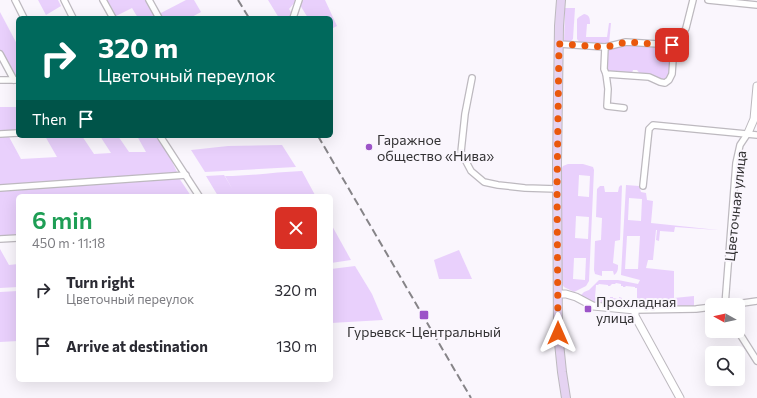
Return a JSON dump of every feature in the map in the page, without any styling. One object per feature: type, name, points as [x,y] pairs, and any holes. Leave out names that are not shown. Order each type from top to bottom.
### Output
[{"type":"main road","points":[[561,0],[557,189],[558,333],[566,398]]},
{"type":"street","points":[[15,0],[23,16]]},
{"type":"street","points":[[64,0],[72,16]]},
{"type":"street","points":[[103,0],[112,16]]},
{"type":"street","points":[[149,0],[158,16]]},
{"type":"street","points":[[294,16],[299,0]]},
{"type":"street","points":[[606,74],[649,77],[665,83],[669,80],[672,74],[674,45],[681,38],[686,28],[693,0]]},
{"type":"street","points":[[708,0],[757,5]]},
{"type":"street","points":[[559,44],[605,47],[626,42],[674,45]]},
{"type":"street","points":[[605,47],[604,69],[608,89],[607,106],[624,108]]},
{"type":"street","points":[[0,54],[16,80]]},
{"type":"street","points":[[472,78],[461,152],[471,170],[484,182],[525,188],[557,189]]},
{"type":"street","points":[[0,80],[16,80]]},
{"type":"street","name":"Цветочная улица","points":[[726,298],[736,162],[740,145],[748,133],[754,119],[757,86]]},
{"type":"street","points":[[643,186],[649,129],[652,125],[757,134]]},
{"type":"street","points":[[0,134],[16,133]]},
{"type":"street","points":[[161,138],[198,194]]},
{"type":"street","points":[[0,188],[186,175]]},
{"type":"street","points":[[0,239],[16,238]]},
{"type":"street","points":[[558,294],[566,294],[576,297],[593,306],[635,310],[705,308]]},
{"type":"street","points":[[745,303],[757,301]]},
{"type":"street","points":[[635,310],[635,316],[680,398]]},
{"type":"street","points":[[742,338],[757,361]]},
{"type":"shaded area","points":[[38,0],[58,0],[61,6],[46,15]]},
{"type":"shaded area","points":[[107,0],[148,0],[157,16],[137,16],[132,8],[116,16]]},
{"type":"shaded area","points":[[186,0],[194,0],[201,12],[194,16],[160,16],[159,14]]},
{"type":"shaded area","points":[[268,0],[297,0],[289,9],[291,12],[290,16],[278,16]]},
{"type":"shaded area","points":[[303,0],[325,0],[332,16],[307,16],[300,5]]},
{"type":"shaded area","points":[[565,8],[575,8],[573,39],[569,43],[564,43]]},
{"type":"shaded area","points":[[0,12],[16,42],[16,76],[13,76],[0,50]]},
{"type":"shaded area","points":[[584,14],[589,16],[590,20],[590,24],[587,24],[586,37],[607,37],[609,23],[611,23],[609,44],[580,43],[577,39],[577,19]]},
{"type":"shaded area","points":[[333,17],[337,26],[333,28]]},
{"type":"shaded area","points":[[623,44],[648,45],[649,47],[660,48],[662,46],[668,48],[670,50],[668,52],[668,57],[672,57],[671,70],[667,79],[665,81],[641,75],[637,70],[633,70],[630,75],[610,73],[605,67],[608,48]]},
{"type":"shaded area","points":[[0,107],[16,107],[16,131],[0,132]]},
{"type":"shaded area","points":[[8,135],[21,159],[57,157],[46,138],[83,138],[94,154],[111,153],[101,138],[119,138],[129,152],[146,152],[138,138],[158,138],[166,149],[178,174],[0,185],[0,136]]},
{"type":"shaded area","points":[[282,145],[296,167],[205,172],[191,150],[228,146]]},
{"type":"shaded area","points":[[568,164],[583,164],[593,167],[594,170],[589,281],[586,286],[574,292],[564,287],[561,283],[561,170],[563,166]],"holes":[[[579,175],[590,176],[589,197],[578,196]],[[576,216],[589,217],[588,239],[575,238]],[[574,258],[586,258],[585,280],[573,279]]]},
{"type":"shaded area","points":[[302,171],[314,194],[217,194],[206,176],[224,175],[233,190],[225,176]]},
{"type":"shaded area","points":[[179,178],[190,194],[16,194],[16,235],[0,236],[0,189]]},
{"type":"shaded area","points":[[621,185],[620,240],[615,241],[613,263],[618,265],[618,270],[614,275],[613,271],[602,271],[602,276],[595,274],[594,270],[595,241],[601,240],[602,218],[596,217],[597,189],[600,186],[604,186],[605,192],[618,192]]},
{"type":"shaded area","points":[[626,185],[639,186],[641,192],[646,193],[647,200],[653,201],[651,223],[718,230],[675,227],[674,232],[660,231],[659,241],[656,240],[656,230],[653,260],[648,260],[646,268],[674,271],[674,298],[694,296],[694,307],[640,307],[594,304],[581,298],[581,295],[584,292],[589,290],[599,280],[618,280],[638,284],[640,280],[621,275]],"holes":[[[629,198],[642,199],[641,221],[628,220]],[[627,236],[640,236],[638,269],[625,269]],[[599,284],[610,286],[621,284],[623,287],[626,286],[637,288],[637,300],[631,301],[630,299],[622,299],[619,297],[619,299],[613,297],[607,299],[603,299],[603,297],[595,297],[596,285]]]},
{"type":"shaded area","points":[[333,228],[351,260],[333,263]]},
{"type":"shaded area","points":[[0,249],[9,265],[16,264],[16,287],[0,288]]},
{"type":"shaded area","points":[[459,250],[472,279],[439,279],[434,260]]},
{"type":"shaded area","points":[[355,266],[372,294],[383,320],[333,323],[333,269]]},
{"type":"shaded area","points":[[16,291],[16,341],[0,342],[0,292]]},
{"type":"railway","points":[[238,0],[248,16]]},
{"type":"railway","points":[[319,138],[471,398]]},
{"type":"place","name":"Гаражное общество «Нива»","points":[[369,147]]},
{"type":"place","name":"Прохладная улица","points":[[588,309]]},
{"type":"place","name":"Гурьевск-Центральный","points":[[424,315]]},
{"type":"route","points":[[558,333],[557,189],[559,44],[605,47],[626,42],[672,45]]}]
